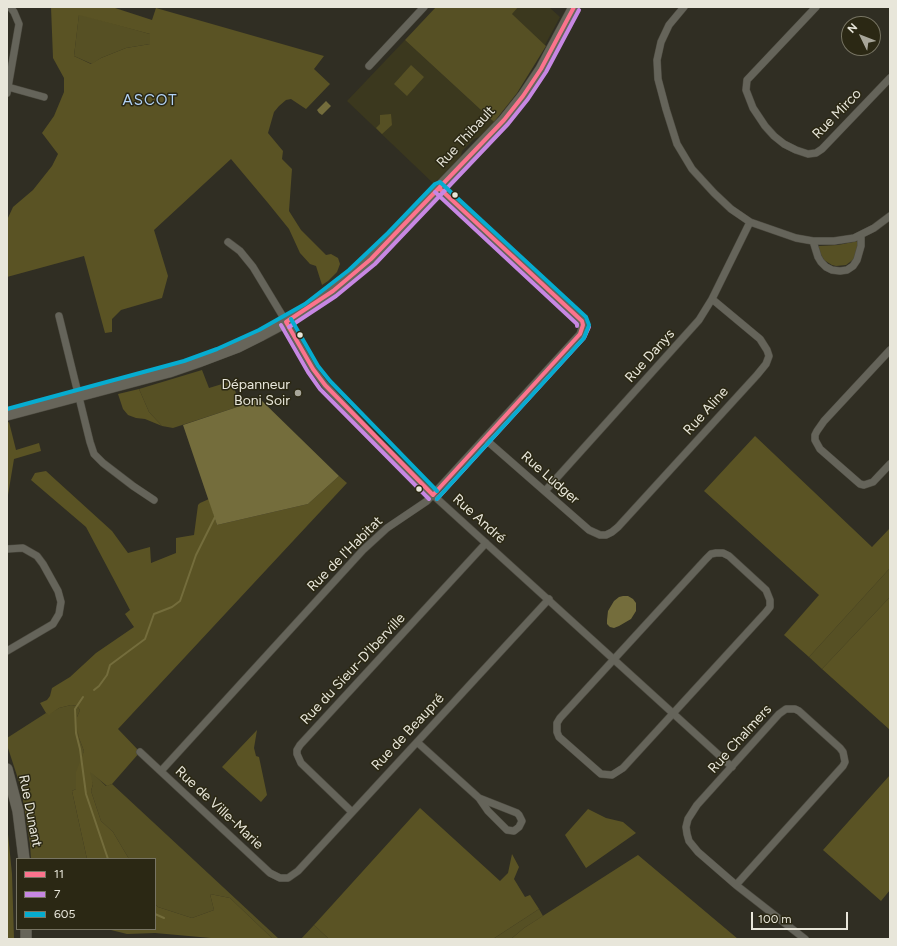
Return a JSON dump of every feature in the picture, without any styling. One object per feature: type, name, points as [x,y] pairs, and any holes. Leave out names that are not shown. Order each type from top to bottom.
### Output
[{"type":"street","points":[[10,7],[19,24],[8,90],[44,97]]},
{"type":"street","points":[[369,66],[424,7]]},
{"type":"street","name":"Rue Thibault","points":[[7,415],[169,372],[202,361],[244,344],[286,322],[322,299],[359,270],[504,120],[523,96],[541,69],[574,7]]},
{"type":"street","points":[[684,7],[674,17],[664,33],[657,60],[659,83],[674,135],[682,153],[692,169],[731,209],[750,222],[796,238],[813,241],[834,241],[861,235],[874,228],[890,216]]},
{"type":"street","name":"Rue Mirco","points":[[816,7],[747,80],[746,90],[753,108],[774,136],[784,144],[796,150],[808,154],[816,153],[822,149],[890,78]]},
{"type":"street","name":"Rue de l'Habitat","points":[[161,771],[369,544],[387,528],[427,501],[580,334],[583,325],[582,321],[439,188]]},
{"type":"street","name":"Rue Danys","points":[[545,492],[699,320],[712,299],[750,222]]},
{"type":"street","points":[[813,241],[821,262],[832,270],[840,271],[846,270],[853,266],[857,260],[861,246],[861,235]]},
{"type":"street","name":"Rue André","points":[[228,242],[240,252],[253,267],[313,369],[325,385],[432,495],[549,599],[732,767]]},
{"type":"street","name":"Rue Aline","points":[[600,535],[606,535],[618,527],[766,364],[769,356],[768,350],[760,339],[712,299]]},
{"type":"street","points":[[59,316],[92,450],[98,459],[154,500]]},
{"type":"street","points":[[890,350],[824,421],[815,435],[817,445],[820,449],[860,484],[869,484],[873,482],[890,464]]},
{"type":"street","name":"Rue Ludger","points":[[485,439],[589,530],[600,535]]},
{"type":"street","name":"Rue du Sieur-D'Iberville","points":[[352,812],[301,763],[297,750],[486,543]]},
{"type":"street","points":[[7,549],[23,548],[37,556],[58,591],[61,602],[59,614],[53,624],[7,651]]},
{"type":"street","points":[[723,553],[729,556],[766,590],[770,600],[770,606],[766,612],[617,773],[607,775],[597,772],[559,737],[556,728],[560,718],[613,659],[711,554],[723,553]]},
{"type":"street","name":"Rue de Beaupré","points":[[284,878],[295,874],[549,599]]},
{"type":"street","name":"Rue Chalmers","points":[[736,885],[843,766],[845,757],[840,748],[799,711],[791,708],[786,709],[779,714],[697,805],[688,819],[686,827],[692,846],[706,860],[736,885],[805,939]]},
{"type":"street","points":[[417,742],[479,798],[488,811],[506,830],[514,832],[519,827],[522,821],[517,813],[479,798]]},
{"type":"street","name":"Rue de Ville-Marie","points":[[140,752],[270,873],[276,877],[284,878]]},
{"type":"street","name":"Rue Dunant","points":[[7,769],[19,816],[24,858]]},
{"type":"shaded area","points":[[51,7],[112,7],[152,20],[156,8],[324,56],[314,69],[330,84],[306,109],[291,99],[286,100],[274,112],[268,133],[283,151],[282,159],[292,169],[289,211],[301,230],[326,255],[331,254],[338,258],[340,264],[337,272],[322,285],[316,266],[310,264],[300,253],[289,229],[231,159],[154,230],[168,276],[162,298],[121,310],[112,319],[112,332],[105,333],[84,256],[7,277],[7,220],[13,207],[33,190],[52,166],[58,154],[42,133],[54,116],[64,92],[64,78],[53,58]],"holes":[[[79,15],[150,34],[150,44],[126,48],[101,58],[91,64],[74,56]]]},
{"type":"shaded area","points":[[436,7],[518,7],[512,14],[546,46],[517,93],[494,122],[405,40]]},
{"type":"shaded area","points":[[504,7],[549,7],[560,17],[545,45]]},
{"type":"shaded area","points":[[79,14],[150,34],[150,44],[126,48],[101,58],[92,64],[74,56]]},
{"type":"shaded area","points":[[405,40],[494,122],[462,151],[461,156],[434,184],[347,101]]},
{"type":"shaded area","points":[[411,65],[424,77],[407,96],[394,84]]},
{"type":"shaded area","points":[[326,101],[331,106],[322,115],[317,110]]},
{"type":"shaded area","points":[[391,114],[392,125],[382,134],[376,128],[380,124],[380,115]]},
{"type":"shaded area","points":[[858,241],[854,259],[846,265],[832,265],[824,260],[819,251],[819,246],[838,245]]},
{"type":"shaded area","points":[[202,370],[209,388],[232,381],[240,406],[173,428],[162,426],[149,412],[139,389]]},
{"type":"shaded area","points":[[139,389],[149,412],[162,426],[145,419],[128,415],[123,409],[118,394]]},
{"type":"shaded area","points":[[259,398],[339,476],[308,504],[217,525],[183,425]]},
{"type":"shaded area","points":[[9,422],[16,450],[39,443],[41,451],[14,459],[7,501],[7,423]]},
{"type":"shaded area","points":[[755,436],[872,547],[890,528],[890,568],[809,657],[784,635],[819,595],[704,491]]},
{"type":"shaded area","points":[[46,471],[112,531],[128,553],[150,547],[151,563],[176,553],[176,538],[194,535],[198,505],[209,499],[217,525],[308,504],[339,476],[347,483],[118,729],[140,752],[112,784],[107,786],[90,772],[93,784],[91,791],[101,821],[113,832],[128,858],[87,858],[72,791],[76,789],[76,772],[84,751],[77,728],[77,717],[80,710],[77,706],[71,705],[59,708],[49,715],[40,703],[47,700],[50,696],[52,688],[70,677],[96,653],[134,627],[125,614],[130,610],[86,527],[31,480],[35,473]]},
{"type":"shaded area","points":[[890,568],[890,597],[822,669],[809,657]]},
{"type":"shaded area","points":[[623,596],[628,596],[633,599],[636,603],[636,611],[631,619],[614,628],[610,627],[607,624],[608,611],[614,601]]},
{"type":"shaded area","points":[[890,597],[890,730],[822,669]]},
{"type":"shaded area","points":[[71,705],[77,706],[80,710],[77,717],[79,738],[84,751],[76,780],[76,789],[72,791],[87,858],[31,858],[21,788],[7,745],[7,738],[46,713],[49,714],[59,708]]},
{"type":"shaded area","points":[[257,730],[254,748],[256,756],[259,757],[267,795],[261,802],[222,767]]},
{"type":"shaded area","points":[[90,771],[106,786],[112,784],[279,939],[273,939],[230,898],[210,894],[214,910],[192,918],[158,907],[156,905],[156,858],[128,858],[113,832],[101,821],[91,791],[93,784],[90,777]]},
{"type":"shaded area","points":[[890,775],[890,890],[881,901],[823,850]]},
{"type":"shaded area","points":[[420,808],[500,881],[508,873],[512,854],[519,867],[514,879],[525,897],[530,895],[539,909],[493,939],[329,939],[314,925]]},
{"type":"shaded area","points":[[588,809],[606,818],[623,822],[636,833],[586,868],[565,835]]},
{"type":"shaded area","points":[[7,824],[12,874],[14,939],[7,939]]},
{"type":"shaded area","points":[[638,855],[738,939],[511,939],[524,928]]},
{"type":"shaded area","points":[[210,894],[230,898],[273,939],[222,939],[155,933],[127,934],[111,930],[156,930],[156,905],[158,907],[192,918],[214,910]]},
{"type":"shaded area","points":[[539,909],[543,916],[524,928],[511,939],[493,939]]},
{"type":"shaded area","points":[[314,925],[329,939],[301,939]]},
{"type":"waterway","points":[[94,690],[107,675],[110,665],[145,639],[154,614],[172,607],[180,601],[196,555],[215,517]]},
{"type":"waterway","points":[[83,697],[75,709],[76,733],[80,749],[86,794],[108,858]]},
{"type":"waterway","points":[[156,914],[164,918]]},
{"type":"transit line","name":"11","points":[[286,322],[333,291],[371,259],[504,120],[523,96],[541,69],[574,7]]},
{"type":"transit line","name":"7","points":[[289,327],[336,296],[375,264],[508,124],[528,99],[546,72],[579,10]]},
{"type":"transit line","name":"605","points":[[7,409],[184,361],[217,349],[259,330],[305,304],[349,270],[388,233],[435,184],[440,182],[586,317],[589,325],[584,338],[437,499]]},
{"type":"transit line","name":"11","points":[[439,188],[582,321],[583,325]]},
{"type":"transit line","name":"7","points":[[435,192],[577,324],[577,326]]},
{"type":"transit line","name":"605","points":[[291,319],[318,366],[330,381],[437,491]]},
{"type":"transit line","name":"11","points":[[286,322],[313,369],[325,385],[433,495]]},
{"type":"transit line","name":"7","points":[[281,325],[308,372],[320,389],[429,499]]},
{"type":"transit line","name":"11","points":[[433,495],[580,334],[583,325]]},
{"type":"transit line","name":"7","points":[[437,499],[584,338],[589,327]]},
{"type":"place","name":"Dépanneur Boni Soir","points":[[298,393]]},
{"type":"district","name":"ASCOT","points":[[150,101]]}]
